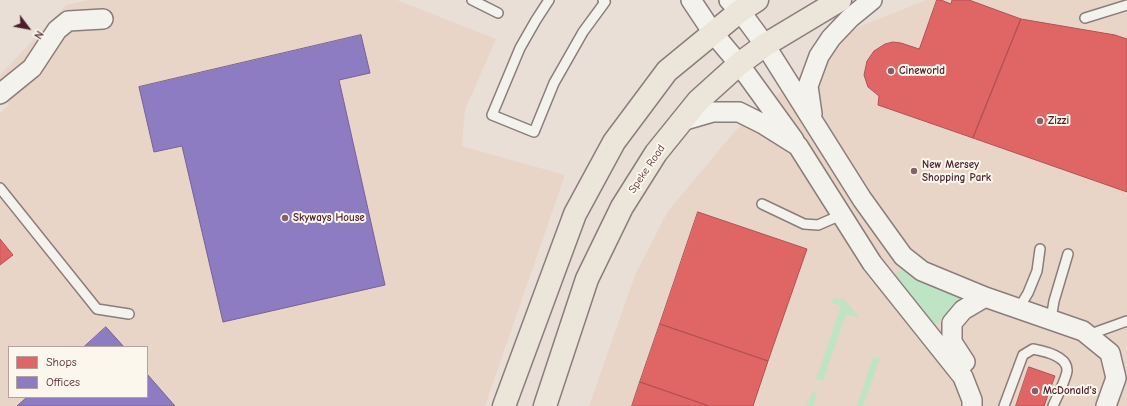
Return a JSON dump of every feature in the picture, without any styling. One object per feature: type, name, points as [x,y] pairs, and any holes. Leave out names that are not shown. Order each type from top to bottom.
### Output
[{"type":"highway","name":"Speke Road","points":[[545,406],[587,280],[622,207],[656,153],[698,101],[739,64],[765,45],[840,0]]},
{"type":"highway","points":[[504,406],[575,214],[614,142],[667,71],[712,33],[742,4]]},
{"type":"street","points":[[814,123],[808,86],[819,56],[831,38],[850,18],[872,0]]},
{"type":"street","points":[[691,2],[712,33],[739,64],[798,146],[872,263],[963,377],[972,400],[972,406]]},
{"type":"street","points":[[685,56],[696,32],[691,2]]},
{"type":"street","points":[[742,4],[765,45],[862,199],[903,256],[922,271],[985,297],[1083,331],[1110,353],[1116,378],[1106,406]]},
{"type":"street","points":[[0,94],[32,68],[57,30],[68,21],[103,19]]},
{"type":"street","points":[[682,121],[713,112],[739,112],[763,124],[798,146]]},
{"type":"street","points":[[963,377],[966,364],[952,342],[952,323],[963,310],[985,297]]},
{"type":"lane","points":[[549,0],[520,48],[492,115],[534,132],[554,83],[583,32],[605,2],[603,0]]},
{"type":"lane","points":[[478,1],[498,13]]},
{"type":"lane","points":[[1085,18],[1127,5]]},
{"type":"lane","points":[[0,188],[97,309],[129,314]]},
{"type":"lane","points":[[762,204],[804,224],[818,225],[841,215]]},
{"type":"lane","points":[[1018,308],[1028,293],[1037,271],[1040,249]]},
{"type":"lane","points":[[1051,319],[1054,301],[1068,254]]},
{"type":"lane","points":[[1088,335],[1127,321]]},
{"type":"lane","points":[[1004,406],[1023,355],[1033,349],[1040,350],[1060,358],[1066,364],[1067,371],[1054,406]]},
{"type":"shaded area","points":[[89,0],[397,0],[496,39],[465,110],[462,146],[565,175],[485,406],[0,406],[0,113],[9,105],[0,83],[0,75],[66,5]]},
{"type":"shaded area","name":"New Mersey Shopping Park","points":[[926,0],[1127,0],[1127,406],[589,406],[635,275],[668,211],[736,130],[856,28]]},
{"type":"green space","points":[[904,267],[961,297],[936,325],[929,319],[895,274]]},
{"type":"green space","points":[[834,298],[844,299],[858,316],[846,314],[823,381],[816,379],[841,306],[830,302]]},
{"type":"green space","points":[[873,357],[880,359],[863,406],[857,406]]},
{"type":"green space","points":[[812,391],[817,394],[813,406],[807,406]]},
{"type":"building: Shops","points":[[937,0],[951,4],[952,0],[969,0],[1021,19],[973,138],[878,105],[879,96],[868,87],[864,75],[867,61],[874,51],[885,44],[893,42],[901,43],[919,49]]},
{"type":"building: Shops","points":[[1021,19],[1115,35],[1127,39],[1127,192],[973,138]]},
{"type":"building: Shops","points":[[698,212],[807,249],[768,361],[660,324]]},
{"type":"building: Shops","points":[[0,239],[13,255],[0,265]]},
{"type":"building: Shops","points":[[660,324],[768,361],[753,406],[709,406],[640,382]]},
{"type":"building: Shops","name":"McDonald's","points":[[1029,367],[1055,376],[1044,406],[1016,406]]},
{"type":"building: Shops","points":[[640,382],[709,406],[632,406]]},
{"type":"building: Offices","name":"Skyways House","points":[[361,35],[370,73],[339,80],[385,285],[223,322],[182,146],[154,152],[139,87]]},
{"type":"building: Offices","points":[[106,327],[123,346],[85,346]]},
{"type":"building: Offices","points":[[148,375],[175,406],[17,406],[26,398],[148,398]]},
{"type":"place","name":"Cineworld","points":[[891,71]]},
{"type":"place","name":"Zizzi","points":[[1040,121]]},
{"type":"place","name":"New Mersey Shopping Park","points":[[914,171]]},
{"type":"place","name":"Skyways House","points":[[285,218]]},
{"type":"place","name":"McDonald's","points":[[1035,391]]}]
